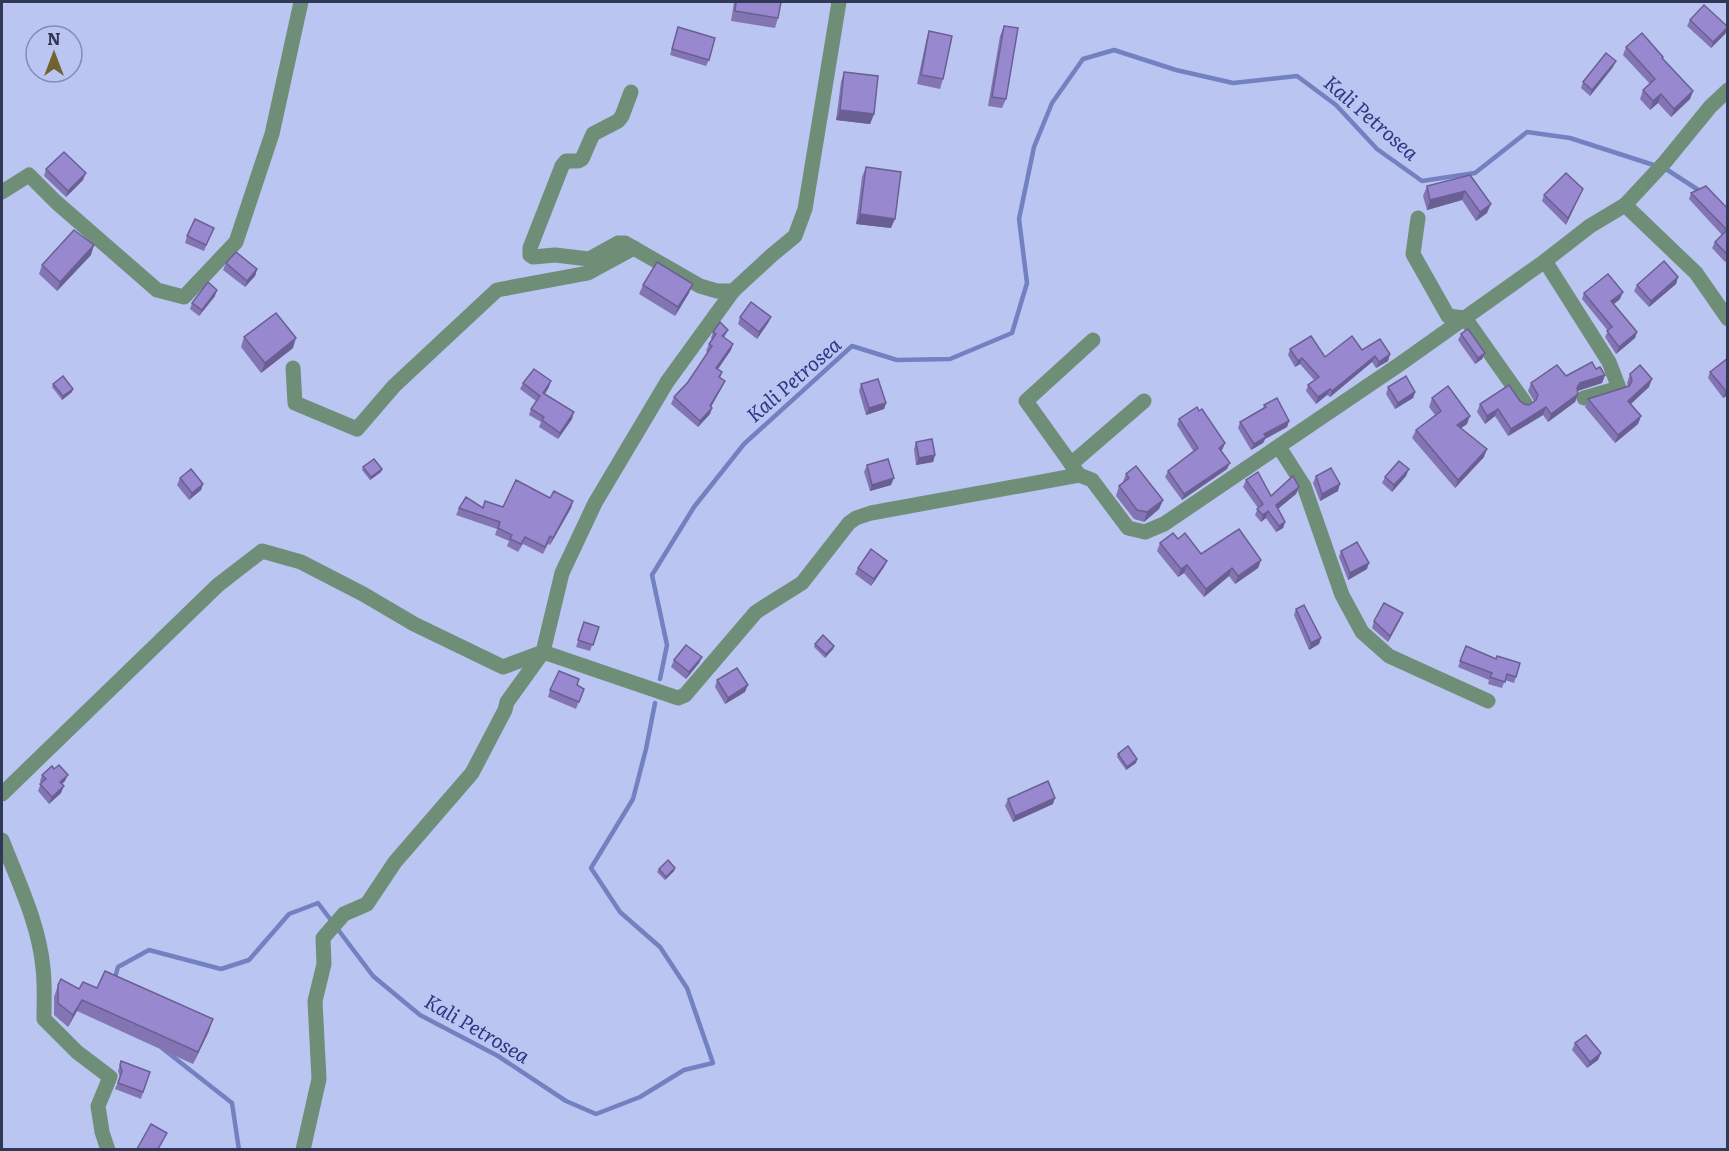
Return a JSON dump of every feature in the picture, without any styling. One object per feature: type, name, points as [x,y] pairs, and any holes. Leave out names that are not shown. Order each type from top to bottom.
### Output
[{"type":"street","points":[[2,192],[29,175],[56,202],[158,290],[184,297],[236,242],[272,134],[301,2]]},
{"type":"street","points":[[303,1149],[319,1079],[315,1001],[324,964],[323,938],[344,914],[367,904],[395,862],[472,773],[507,702],[543,652],[561,573],[595,503],[667,382],[733,291],[795,236],[805,209],[839,2]]},
{"type":"street","points":[[1093,340],[1026,401],[1075,469],[1092,480],[1128,528],[1145,532],[1164,524],[1279,447],[1465,318],[1590,226],[1625,205],[1728,90]]},
{"type":"street","points":[[631,92],[618,121],[593,134],[582,159],[566,161],[562,166],[530,248],[530,255],[589,259],[618,243],[625,243],[700,286],[717,291],[733,291]]},
{"type":"street","points":[[1625,205],[1696,273],[1728,319]]},
{"type":"street","points":[[1418,218],[1413,254],[1448,316],[1465,318],[1525,403]]},
{"type":"street","points":[[293,368],[295,403],[357,429],[394,386],[497,290],[588,273],[634,248]]},
{"type":"street","points":[[1545,261],[1609,362],[1619,388],[1584,398]]},
{"type":"street","points":[[2,794],[218,585],[262,551],[301,562],[414,624],[503,668],[543,652],[682,698],[750,618],[802,583],[849,523],[856,518],[1075,469],[1144,401]]},
{"type":"street","points":[[1279,447],[1304,486],[1342,595],[1362,632],[1389,656],[1488,701]]},
{"type":"street","points":[[2,840],[36,933],[43,967],[44,1019],[77,1052],[110,1077],[98,1106],[102,1132],[108,1149]]},
{"type":"building","points":[[736,2],[781,2],[778,18],[735,11]]},
{"type":"building","points":[[1704,5],[1728,27],[1713,42],[1690,20]]},
{"type":"building","points":[[1004,26],[1018,28],[1006,99],[992,97]]},
{"type":"building","points":[[678,27],[715,38],[709,60],[672,49]]},
{"type":"building","points":[[929,31],[952,36],[943,79],[921,75]]},
{"type":"building","points":[[1642,33],[1693,91],[1674,109],[1661,94],[1653,101],[1643,90],[1655,79],[1626,47]]},
{"type":"building","points":[[1606,53],[1616,61],[1592,90],[1583,82]]},
{"type":"building","points":[[844,72],[878,76],[874,114],[840,110]]},
{"type":"building","points":[[64,152],[86,173],[68,191],[46,169]]},
{"type":"building","points":[[866,167],[901,172],[895,219],[860,214]]},
{"type":"building","points":[[1566,173],[1583,189],[1568,218],[1544,195]]},
{"type":"building","points":[[1470,175],[1491,204],[1480,212],[1465,191],[1430,200],[1427,186]]},
{"type":"building","points":[[1706,186],[1728,209],[1728,255],[1715,242],[1727,230],[1691,193]]},
{"type":"building","points":[[195,219],[214,228],[206,245],[187,236]]},
{"type":"building","points":[[74,230],[94,245],[60,282],[42,265]]},
{"type":"building","points":[[236,252],[257,269],[247,281],[226,263]]},
{"type":"building","points":[[1664,261],[1678,277],[1651,301],[1637,285]]},
{"type":"building","points":[[657,262],[693,284],[678,307],[643,285]]},
{"type":"building","points":[[1608,274],[1623,292],[1611,301],[1637,332],[1619,347],[1607,331],[1612,327],[1584,293]]},
{"type":"building","points":[[208,282],[217,290],[202,310],[192,303]]},
{"type":"building","points":[[751,302],[771,317],[759,332],[740,317]]},
{"type":"building","points":[[276,313],[296,338],[265,363],[244,337]]},
{"type":"building","points":[[720,322],[728,330],[722,336],[733,344],[716,368],[722,372],[719,377],[725,381],[710,406],[712,408],[700,421],[674,397],[688,382],[712,346],[709,344],[716,334],[713,332]]},
{"type":"building","points":[[1468,329],[1485,353],[1478,358],[1461,334]]},
{"type":"building","points":[[1311,336],[1325,357],[1352,336],[1362,350],[1380,339],[1390,354],[1379,362],[1375,356],[1332,391],[1330,389],[1318,397],[1308,385],[1319,377],[1302,358],[1298,361],[1290,349]]},
{"type":"building","points":[[1728,358],[1728,390],[1726,391],[1710,372]]},
{"type":"building","points":[[1592,362],[1596,369],[1600,367],[1605,375],[1580,383],[1577,388],[1578,394],[1551,414],[1546,407],[1511,429],[1498,409],[1487,416],[1480,404],[1509,385],[1520,401],[1529,405],[1536,400],[1538,395],[1531,383],[1557,365],[1566,376]]},
{"type":"building","points":[[1640,365],[1652,379],[1628,401],[1641,416],[1618,435],[1588,399],[1629,386],[1632,381],[1630,374]]},
{"type":"building","points":[[534,369],[551,381],[543,393],[574,412],[560,433],[542,420],[544,417],[531,409],[540,396],[523,383]]},
{"type":"building","points":[[63,376],[73,389],[63,396],[53,384]]},
{"type":"building","points":[[1406,376],[1415,392],[1398,403],[1388,387]]},
{"type":"building","points":[[878,379],[886,403],[869,408],[861,384]]},
{"type":"building","points":[[1448,386],[1470,416],[1457,425],[1487,449],[1458,480],[1416,430],[1441,411],[1432,398]]},
{"type":"building","points":[[1277,398],[1289,421],[1264,434],[1266,437],[1254,444],[1240,422]]},
{"type":"building","points":[[1197,407],[1199,411],[1202,409],[1225,443],[1219,448],[1230,463],[1184,494],[1168,471],[1198,448],[1179,419]]},
{"type":"building","points":[[932,439],[935,455],[919,458],[916,442]]},
{"type":"building","points":[[374,459],[382,469],[371,477],[363,467]]},
{"type":"building","points":[[888,459],[894,478],[872,485],[867,465]]},
{"type":"building","points":[[1399,461],[1409,469],[1394,485],[1385,477]]},
{"type":"building","points":[[1136,466],[1163,500],[1147,512],[1137,510],[1119,486],[1129,478],[1126,474]]},
{"type":"building","points":[[1331,468],[1340,484],[1322,494],[1316,476]]},
{"type":"building","points":[[191,469],[203,484],[192,493],[180,478]]},
{"type":"building","points":[[1258,472],[1271,496],[1293,476],[1299,487],[1276,505],[1285,522],[1279,526],[1268,511],[1263,515],[1257,509],[1263,504],[1246,480]]},
{"type":"building","points":[[516,480],[550,498],[554,491],[573,501],[553,538],[550,536],[545,547],[525,537],[521,544],[510,539],[512,535],[498,528],[500,522],[459,508],[466,497],[483,508],[485,501],[503,507]]},
{"type":"building","points":[[1239,529],[1261,560],[1238,576],[1232,568],[1206,589],[1187,565],[1181,569],[1160,543],[1173,533],[1178,539],[1185,533],[1201,554]]},
{"type":"building","points":[[1357,542],[1369,563],[1350,573],[1341,551]]},
{"type":"building","points":[[871,549],[887,561],[874,579],[858,568]]},
{"type":"building","points":[[1384,603],[1403,613],[1390,636],[1374,621]]},
{"type":"building","points":[[1304,605],[1321,638],[1311,643],[1296,609]]},
{"type":"building","points":[[584,622],[599,627],[593,645],[578,640]]},
{"type":"building","points":[[823,635],[834,646],[826,654],[815,644]]},
{"type":"building","points":[[686,645],[702,657],[689,672],[674,660]]},
{"type":"building","points":[[1466,646],[1496,659],[1497,656],[1520,663],[1516,677],[1507,674],[1505,682],[1490,677],[1492,673],[1460,661]]},
{"type":"building","points":[[737,668],[748,685],[728,698],[717,680]]},
{"type":"building","points":[[559,671],[579,679],[577,685],[584,689],[579,702],[550,690]]},
{"type":"building","points":[[1128,746],[1137,759],[1127,767],[1118,754]]},
{"type":"building","points":[[59,765],[68,775],[60,782],[64,786],[52,797],[40,784],[46,779],[42,775],[52,766],[54,769]]},
{"type":"building","points":[[1048,781],[1055,798],[1015,816],[1008,799]]},
{"type":"building","points":[[668,860],[675,868],[666,877],[659,869]]},
{"type":"building","points":[[105,971],[213,1019],[198,1052],[82,1000],[73,1015],[58,1003],[58,985],[61,979],[79,989],[83,982],[97,988]]},
{"type":"building","points":[[1586,1035],[1601,1053],[1590,1062],[1575,1043]]},
{"type":"building","points":[[121,1061],[150,1072],[143,1092],[118,1083],[122,1071]]},
{"type":"building","points":[[151,1124],[167,1133],[158,1149],[137,1149]]},
{"type":"waterway","name":"Kali Petrosea","points":[[660,679],[667,645],[652,575],[694,507],[744,444],[852,346],[897,360],[950,359],[1012,333],[1027,283],[1019,219],[1034,147],[1052,103],[1083,59],[1114,50],[1176,70],[1233,83],[1297,76],[1336,105],[1377,149],[1422,181],[1475,173],[1527,132],[1570,138],[1666,169],[1703,193]]},
{"type":"waterway","name":"Kali Petrosea","points":[[114,981],[118,967],[149,950],[221,969],[249,960],[289,914],[318,903],[373,976],[420,1015],[498,1056],[566,1101],[596,1114],[640,1097],[684,1070],[713,1063],[687,988],[660,947],[620,912],[591,868],[633,799],[655,703]]},
{"type":"waterway","name":"Kali Petrosea","points":[[162,1048],[232,1103],[239,1150]]}]
